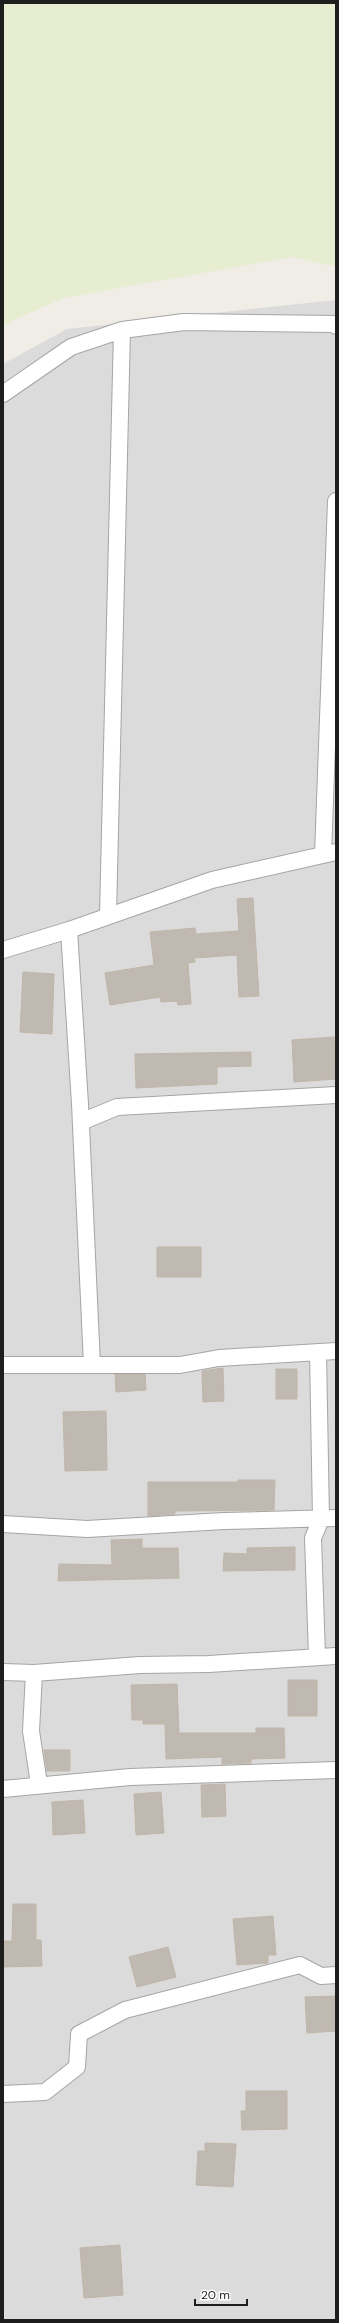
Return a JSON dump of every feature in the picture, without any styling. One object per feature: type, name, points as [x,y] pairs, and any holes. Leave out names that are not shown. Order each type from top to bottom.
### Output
[{"type":"street","points":[[3,394],[71,347],[122,330],[184,322],[335,324],[336,326]]},
{"type":"street","points":[[108,915],[122,330]]},
{"type":"street","points":[[3,950],[69,930],[108,915],[212,880],[329,854],[336,501]]},
{"type":"street","points":[[69,930],[81,1122],[92,1365]]},
{"type":"street","points":[[81,1122],[117,1107],[161,1106],[240,1098],[336,1095]]},
{"type":"street","points":[[317,1656],[313,1538],[328,1519],[318,1352]]},
{"type":"street","points":[[3,1365],[180,1364],[219,1358],[336,1352]]},
{"type":"street","points":[[3,1524],[87,1529],[224,1521],[328,1519]]},
{"type":"street","points":[[3,1672],[34,1673],[140,1665],[209,1664],[336,1656]]},
{"type":"street","points":[[34,1673],[31,1731],[40,1784]]},
{"type":"street","points":[[3,1789],[40,1784],[79,1783],[130,1777],[336,1770]]},
{"type":"street","points":[[3,2094],[45,2092],[76,2067],[78,2034],[125,2010],[300,1965],[321,1976],[336,1975]]},
{"type":"shaded area","points":[[336,300],[336,2320],[3,2320],[3,364],[67,329]]},
{"type":"green space","points":[[3,3],[336,3],[336,267],[293,257],[63,298],[3,325]]},
{"type":"building","points":[[253,898],[259,996],[239,997],[237,955],[194,958],[195,962],[188,963],[191,1004],[178,1005],[177,1001],[161,1002],[160,997],[110,1005],[105,973],[154,965],[150,932],[195,928],[196,934],[239,931],[237,899]]},
{"type":"building","points":[[23,972],[54,974],[52,1034],[20,1032]]},
{"type":"building","points":[[334,1037],[336,1079],[294,1082],[292,1040]]},
{"type":"building","points":[[251,1052],[251,1066],[217,1067],[217,1084],[136,1088],[135,1054]]},
{"type":"building","points":[[157,1247],[201,1247],[201,1277],[157,1277]]},
{"type":"building","points":[[223,1368],[224,1401],[203,1402],[202,1371]]},
{"type":"building","points":[[276,1369],[297,1369],[297,1399],[276,1399]]},
{"type":"building","points":[[115,1374],[145,1374],[146,1390],[116,1392]]},
{"type":"building","points":[[106,1411],[107,1470],[65,1471],[63,1412]]},
{"type":"building","points":[[238,1480],[275,1480],[274,1510],[175,1511],[175,1514],[148,1516],[148,1482],[238,1482]]},
{"type":"building","points":[[142,1539],[142,1548],[178,1548],[179,1578],[58,1581],[59,1564],[112,1565],[111,1540]]},
{"type":"building","points":[[295,1547],[295,1570],[223,1571],[224,1553],[247,1554],[247,1548]]},
{"type":"building","points":[[288,1680],[317,1680],[317,1716],[288,1716]]},
{"type":"building","points":[[177,1684],[179,1733],[256,1733],[256,1728],[284,1728],[285,1758],[251,1759],[251,1763],[222,1764],[222,1757],[166,1759],[165,1724],[143,1724],[143,1720],[132,1720],[131,1685]]},
{"type":"building","points":[[44,1750],[70,1750],[70,1771],[47,1771]]},
{"type":"building","points":[[225,1784],[226,1816],[202,1817],[201,1785]]},
{"type":"building","points":[[161,1792],[164,1833],[136,1835],[134,1794]]},
{"type":"building","points":[[83,1800],[85,1833],[53,1835],[52,1802]]},
{"type":"building","points":[[13,1904],[36,1904],[36,1940],[41,1940],[42,1966],[3,1967],[3,1941],[12,1941]]},
{"type":"building","points":[[273,1916],[276,1955],[268,1955],[268,1963],[237,1965],[233,1919]]},
{"type":"building","points":[[168,1947],[176,1977],[137,1987],[129,1957]]},
{"type":"building","points":[[336,1996],[336,2031],[307,2033],[305,1997]]},
{"type":"building","points":[[246,2091],[287,2091],[287,2129],[242,2130],[241,2111],[246,2111]]},
{"type":"building","points":[[205,2143],[236,2144],[233,2187],[196,2185],[198,2151],[205,2151]]},
{"type":"building","points":[[120,2245],[123,2295],[84,2298],[80,2248]]}]
